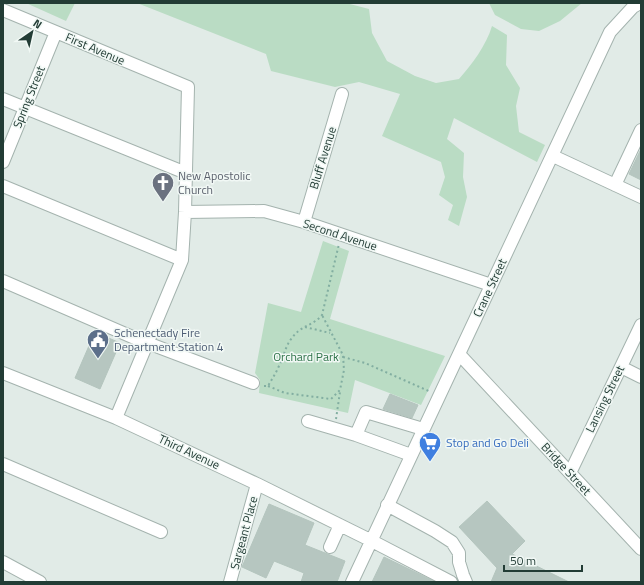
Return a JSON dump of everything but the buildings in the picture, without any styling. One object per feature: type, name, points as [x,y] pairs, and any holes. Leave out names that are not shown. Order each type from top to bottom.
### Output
[{"type":"street","name":"Crane Street","points":[[352,582],[370,540],[553,156],[610,32],[633,7],[640,3]]},
{"type":"street","name":"First Avenue","points":[[3,10],[188,87],[186,173]]},
{"type":"street","name":"Spring Street","points":[[3,162],[56,32]]},
{"type":"street","name":"Bluff Avenue","points":[[304,222],[342,94]]},
{"type":"street","points":[[3,99],[186,173],[182,260],[116,418]]},
{"type":"street","points":[[615,185],[641,130]]},
{"type":"street","points":[[553,156],[641,197]]},
{"type":"street","points":[[3,186],[182,260]]},
{"type":"street","name":"Second Avenue","points":[[185,212],[264,211],[304,222],[491,285]]},
{"type":"street","points":[[3,281],[147,342],[253,383]]},
{"type":"street","name":"Lansing Street","points":[[570,473],[641,325]]},
{"type":"street","name":"Bridge Street","points":[[459,354],[641,549]]},
{"type":"street","points":[[621,367],[641,377]]},
{"type":"street","name":"Third Avenue","points":[[3,373],[116,418],[257,484],[451,582]]},
{"type":"street","points":[[356,435],[366,412],[423,430]]},
{"type":"street","points":[[308,421],[356,435],[411,455]]},
{"type":"street","points":[[3,464],[161,532]]},
{"type":"street","name":"Sargeant Place","points":[[232,581],[257,484]]},
{"type":"street","points":[[387,505],[435,530],[452,542],[459,553],[459,562],[466,582]]},
{"type":"street","points":[[330,546],[340,525]]},
{"type":"street","points":[[3,562],[40,582]]},
{"type":"path","points":[[268,386],[280,365],[283,354],[291,338],[300,328],[317,320],[322,315],[341,235]]},
{"type":"path","points":[[322,315],[330,333],[343,355],[344,370],[335,429]]},
{"type":"path","points":[[304,327],[330,333]]},
{"type":"path","points":[[343,357],[365,363],[439,396]]},
{"type":"path","points":[[253,383],[268,386],[285,393],[331,399],[340,390]]},
{"type":"green space","points":[[26,3],[75,3],[66,21]]},
{"type":"green space","points":[[137,3],[346,3],[369,9],[372,33],[387,61],[415,76],[436,83],[459,79],[474,61],[492,26],[507,35],[506,65],[520,88],[516,106],[519,132],[545,145],[537,162],[454,118],[447,139],[464,153],[463,177],[467,197],[459,226],[448,220],[453,205],[439,195],[445,177],[441,162],[382,136],[400,94],[359,82],[335,87],[271,71],[266,54]]},
{"type":"green space","points":[[489,3],[582,3],[560,21],[539,31],[521,29],[495,15]]},
{"type":"green space","name":"Orchard Park","points":[[323,241],[349,251],[330,319],[445,356],[421,405],[355,380],[348,413],[259,393],[260,380],[255,373],[268,303],[301,312]]},
{"type":"place","name":"New Apostolic Church","points":[[163,202]]},
{"type":"place","name":"Schenectady Fire Department Station 4","points":[[98,360]]},
{"type":"place","name":"Stop and Go Deli","points":[[430,462]]}]
